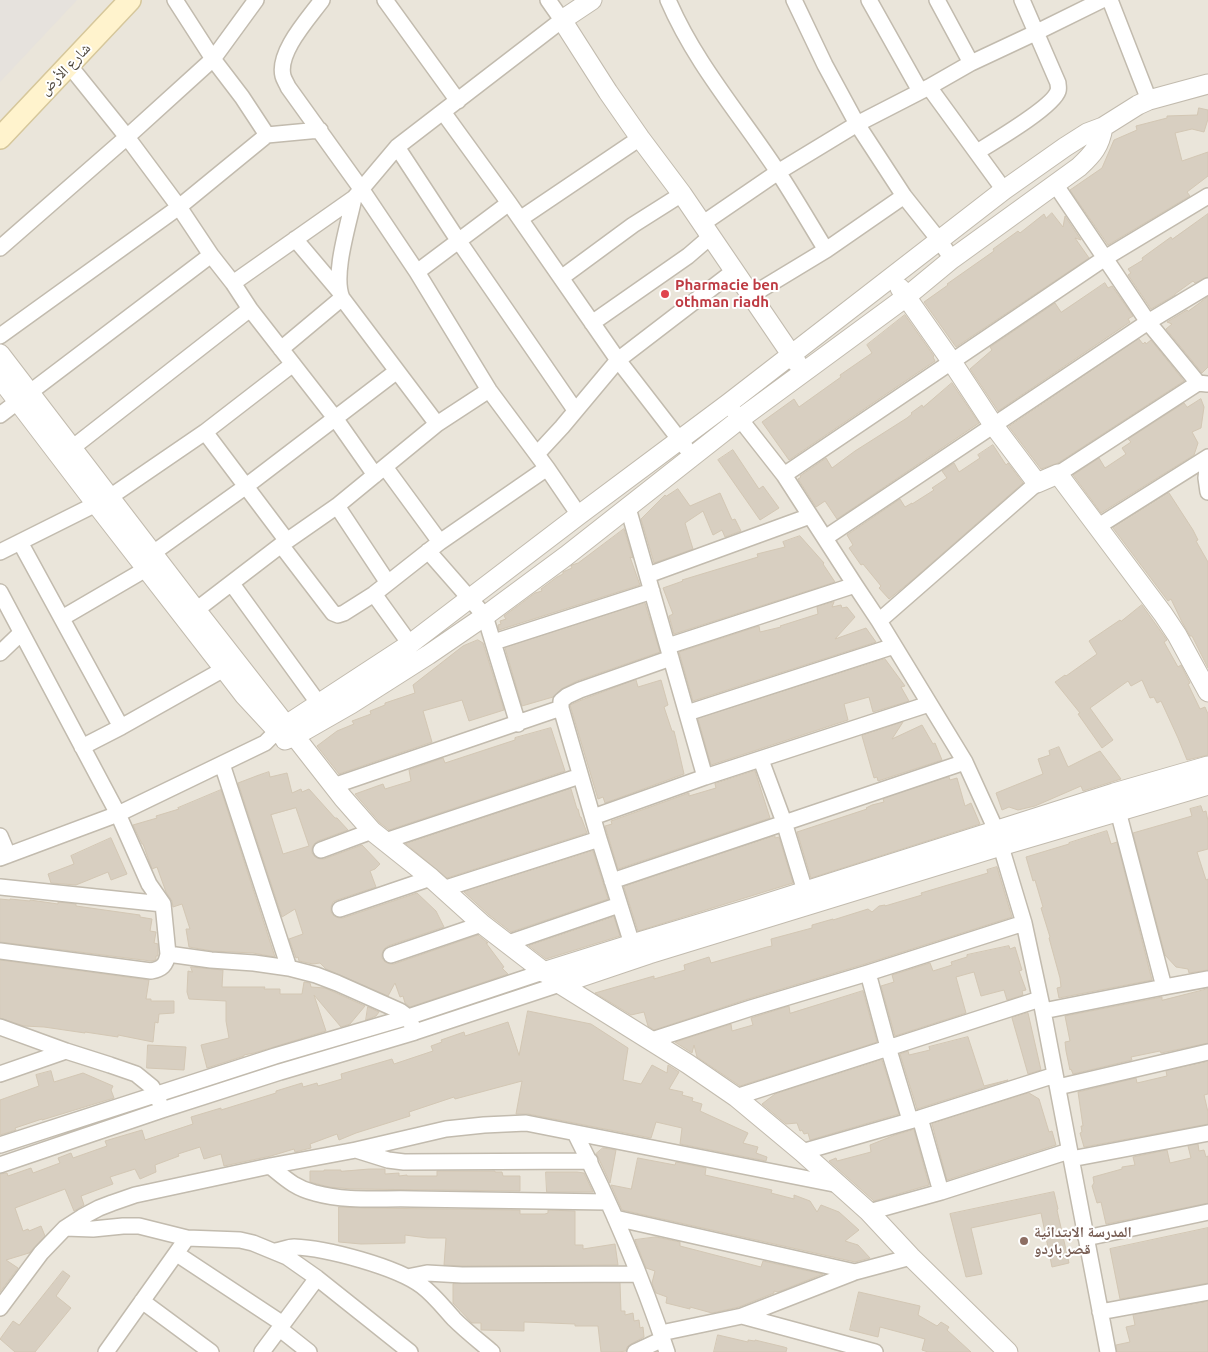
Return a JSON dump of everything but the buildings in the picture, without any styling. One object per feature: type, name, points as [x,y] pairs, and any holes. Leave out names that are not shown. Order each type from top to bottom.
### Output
[{"type":"main road","name":"شارع الأرض","points":[[0,138],[32,93],[110,0]]},
{"type":"main road","name":"شارع الأرض","points":[[0,117],[69,65],[130,0]]},
{"type":"street","points":[[175,0],[213,59],[242,97],[267,135]]},
{"type":"street","points":[[0,248],[127,138],[213,59],[256,0]]},
{"type":"street","points":[[322,0],[291,42],[283,59],[283,75],[288,87],[320,130],[358,194],[416,272],[489,390],[537,454],[579,515]]},
{"type":"street","points":[[385,0],[458,101]]},
{"type":"street","points":[[548,0],[608,92],[682,194],[750,296],[804,372]]},
{"type":"street","points":[[233,283],[358,194],[397,147],[562,20],[592,0]]},
{"type":"street","points":[[668,0],[704,68],[778,172],[826,250]]},
{"type":"street","points":[[794,0],[825,65],[857,124],[904,196],[952,259]]},
{"type":"street","points":[[869,0],[924,89],[977,152],[1004,190]]},
{"type":"street","points":[[936,0],[971,63]]},
{"type":"street","points":[[977,152],[1043,108],[1057,93],[1058,83],[1022,0]]},
{"type":"street","points":[[592,323],[688,256],[706,230],[778,172],[857,124],[971,63],[1102,0]]},
{"type":"street","points":[[1110,0],[1149,100]]},
{"type":"street","points":[[69,65],[179,206],[250,309],[335,418],[380,471],[470,599],[485,616],[518,724]]},
{"type":"street","points":[[282,735],[319,704],[410,644],[470,599],[729,403],[1004,190],[1065,147],[1149,100],[1208,84]]},
{"type":"street","points":[[443,112],[618,360],[693,457]]},
{"type":"street","points":[[0,836],[4,857],[118,814],[359,699],[428,655],[485,616],[566,556],[740,419],[906,297],[952,259],[1079,167],[1092,155],[1100,140],[1103,127]]},
{"type":"street","points":[[0,336],[179,206],[267,135],[320,130]]},
{"type":"street","points":[[520,219],[640,138]]},
{"type":"street","points":[[397,147],[458,240],[575,410]]},
{"type":"street","points":[[879,621],[1037,483],[1058,474],[1203,384],[1148,322],[1055,184]]},
{"type":"street","points":[[340,295],[339,278],[341,264],[358,194]]},
{"type":"street","points":[[561,278],[633,225],[682,194]]},
{"type":"street","points":[[750,296],[826,250],[904,196]]},
{"type":"street","points":[[784,475],[1106,258],[1208,196]]},
{"type":"street","points":[[416,272],[509,203]]},
{"type":"street","points":[[295,239],[340,295],[437,424]]},
{"type":"street","points":[[0,416],[211,255]]},
{"type":"street","points":[[537,454],[618,360],[734,271]]},
{"type":"street","points":[[892,277],[994,426],[1037,483]]},
{"type":"street","points":[[825,538],[1148,322],[1208,286]]},
{"type":"street","points":[[281,349],[340,295]]},
{"type":"street","points":[[72,448],[250,309]]},
{"type":"street","points":[[0,354],[24,397],[282,735]]},
{"type":"street","points":[[0,552],[103,501],[205,432],[293,364]]},
{"type":"street","points":[[62,618],[150,561],[397,371]]},
{"type":"street","points":[[0,378],[24,397],[72,448],[103,501]]},
{"type":"street","points":[[190,614],[336,506],[437,424],[489,390]]},
{"type":"street","points":[[729,403],[784,475],[879,621],[965,762],[998,838],[1024,922],[1042,1005],[1108,1352]]},
{"type":"street","points":[[205,432],[335,615],[338,616],[374,594],[434,547],[547,468]]},
{"type":"street","points":[[1097,527],[1208,457]]},
{"type":"street","points":[[1207,482],[1208,457]]},
{"type":"street","points":[[1058,474],[1163,614],[1177,635],[1208,692]]},
{"type":"street","points":[[336,506],[388,583]]},
{"type":"street","points":[[628,508],[706,777]]},
{"type":"street","points":[[648,575],[810,516]]},
{"type":"street","points":[[20,542],[121,727]]},
{"type":"street","points":[[232,584],[319,704]]},
{"type":"street","points":[[632,944],[580,776],[561,708],[561,700],[566,696],[670,652],[854,585]]},
{"type":"street","points":[[494,642],[652,591]]},
{"type":"street","points":[[0,592],[118,814],[149,884],[163,904],[168,954],[164,966],[151,971],[0,951]]},
{"type":"street","points":[[374,594],[410,644]]},
{"type":"street","points":[[190,614],[224,669],[250,702],[282,735],[308,753],[333,786],[378,836],[482,924],[543,972],[652,1040],[736,1097],[802,1152],[869,1212],[911,1257],[1008,1352]]},
{"type":"street","points":[[0,653],[21,633]]},
{"type":"street","points":[[687,713],[894,646]]},
{"type":"street","points":[[82,747],[224,669]]},
{"type":"street","points":[[593,817],[706,777],[929,704]]},
{"type":"street","points":[[333,786],[561,708]]},
{"type":"street","points":[[761,760],[784,822],[806,891]]},
{"type":"street","points":[[612,881],[965,762]]},
{"type":"street","points":[[222,764],[289,968]]},
{"type":"street","points":[[0,1165],[280,1072],[416,1032],[998,838],[1114,793],[1208,767]]},
{"type":"street","points":[[322,850],[378,836],[580,776]]},
{"type":"street","points":[[0,1145],[275,1056],[408,1017],[543,972],[806,891],[998,838],[1118,811],[1208,785]]},
{"type":"street","points":[[1118,811],[1164,986]]},
{"type":"street","points":[[340,909],[599,839]]},
{"type":"street","points":[[0,887],[163,904]]},
{"type":"street","points":[[508,943],[619,905]]},
{"type":"street","points":[[652,1040],[1024,922]]},
{"type":"street","points":[[391,955],[482,924]]},
{"type":"street","points":[[168,954],[289,968],[316,975],[392,1007],[408,1017],[416,1032]]},
{"type":"street","points":[[868,973],[888,1047],[941,1192]]},
{"type":"street","points":[[736,1097],[888,1047],[1042,1005],[1208,979]]},
{"type":"street","points":[[0,1027],[136,1074],[148,1082],[156,1094],[162,1110]]},
{"type":"street","points":[[0,1074],[66,1051]]},
{"type":"street","points":[[802,1152],[1056,1081],[1208,1052]]},
{"type":"street","points":[[275,1056],[280,1072]]},
{"type":"street","points":[[0,1308],[41,1253],[65,1228],[99,1208],[135,1196],[270,1166],[356,1150],[446,1129],[484,1124],[526,1123],[839,1185]]},
{"type":"street","points":[[575,1133],[615,1218],[664,1341]]},
{"type":"street","points":[[869,1212],[1070,1155],[1208,1133]]},
{"type":"street","points":[[356,1150],[388,1160],[404,1162],[590,1162]]},
{"type":"street","points":[[270,1166],[294,1186],[329,1197],[348,1199],[607,1202]]},
{"type":"street","points":[[1086,1238],[1208,1212]]},
{"type":"street","points":[[615,1218],[855,1272]]},
{"type":"street","points":[[65,1228],[92,1229],[139,1226],[187,1238],[240,1240],[253,1243],[287,1257],[317,1278],[410,1352]]},
{"type":"street","points":[[106,1352],[187,1238]]},
{"type":"street","points":[[276,1252],[293,1247],[315,1249],[382,1267],[407,1277],[425,1288],[455,1319],[492,1352]]},
{"type":"street","points":[[177,1254],[281,1327],[309,1352]]},
{"type":"street","points":[[635,1352],[742,1316],[855,1272],[911,1257]]},
{"type":"street","points":[[407,1277],[427,1273],[462,1275],[638,1274]]},
{"type":"street","points":[[262,1352],[317,1278]]},
{"type":"street","points":[[1100,1312],[1208,1292]]},
{"type":"street","points":[[142,1301],[211,1352]]},
{"type":"street","points":[[742,1316],[853,1350],[875,1352]]},
{"type":"shaded area","points":[[0,0],[1208,0],[1208,1352],[0,1352]]},
{"type":"shaded area","points":[[0,0],[77,0],[0,82]]},
{"type":"place","name":"Pharmacie ben othman riadh","points":[[665,294]]},
{"type":"place","name":"المدرسة الابتدائية قصر باردو","points":[[1024,1241]]}]
